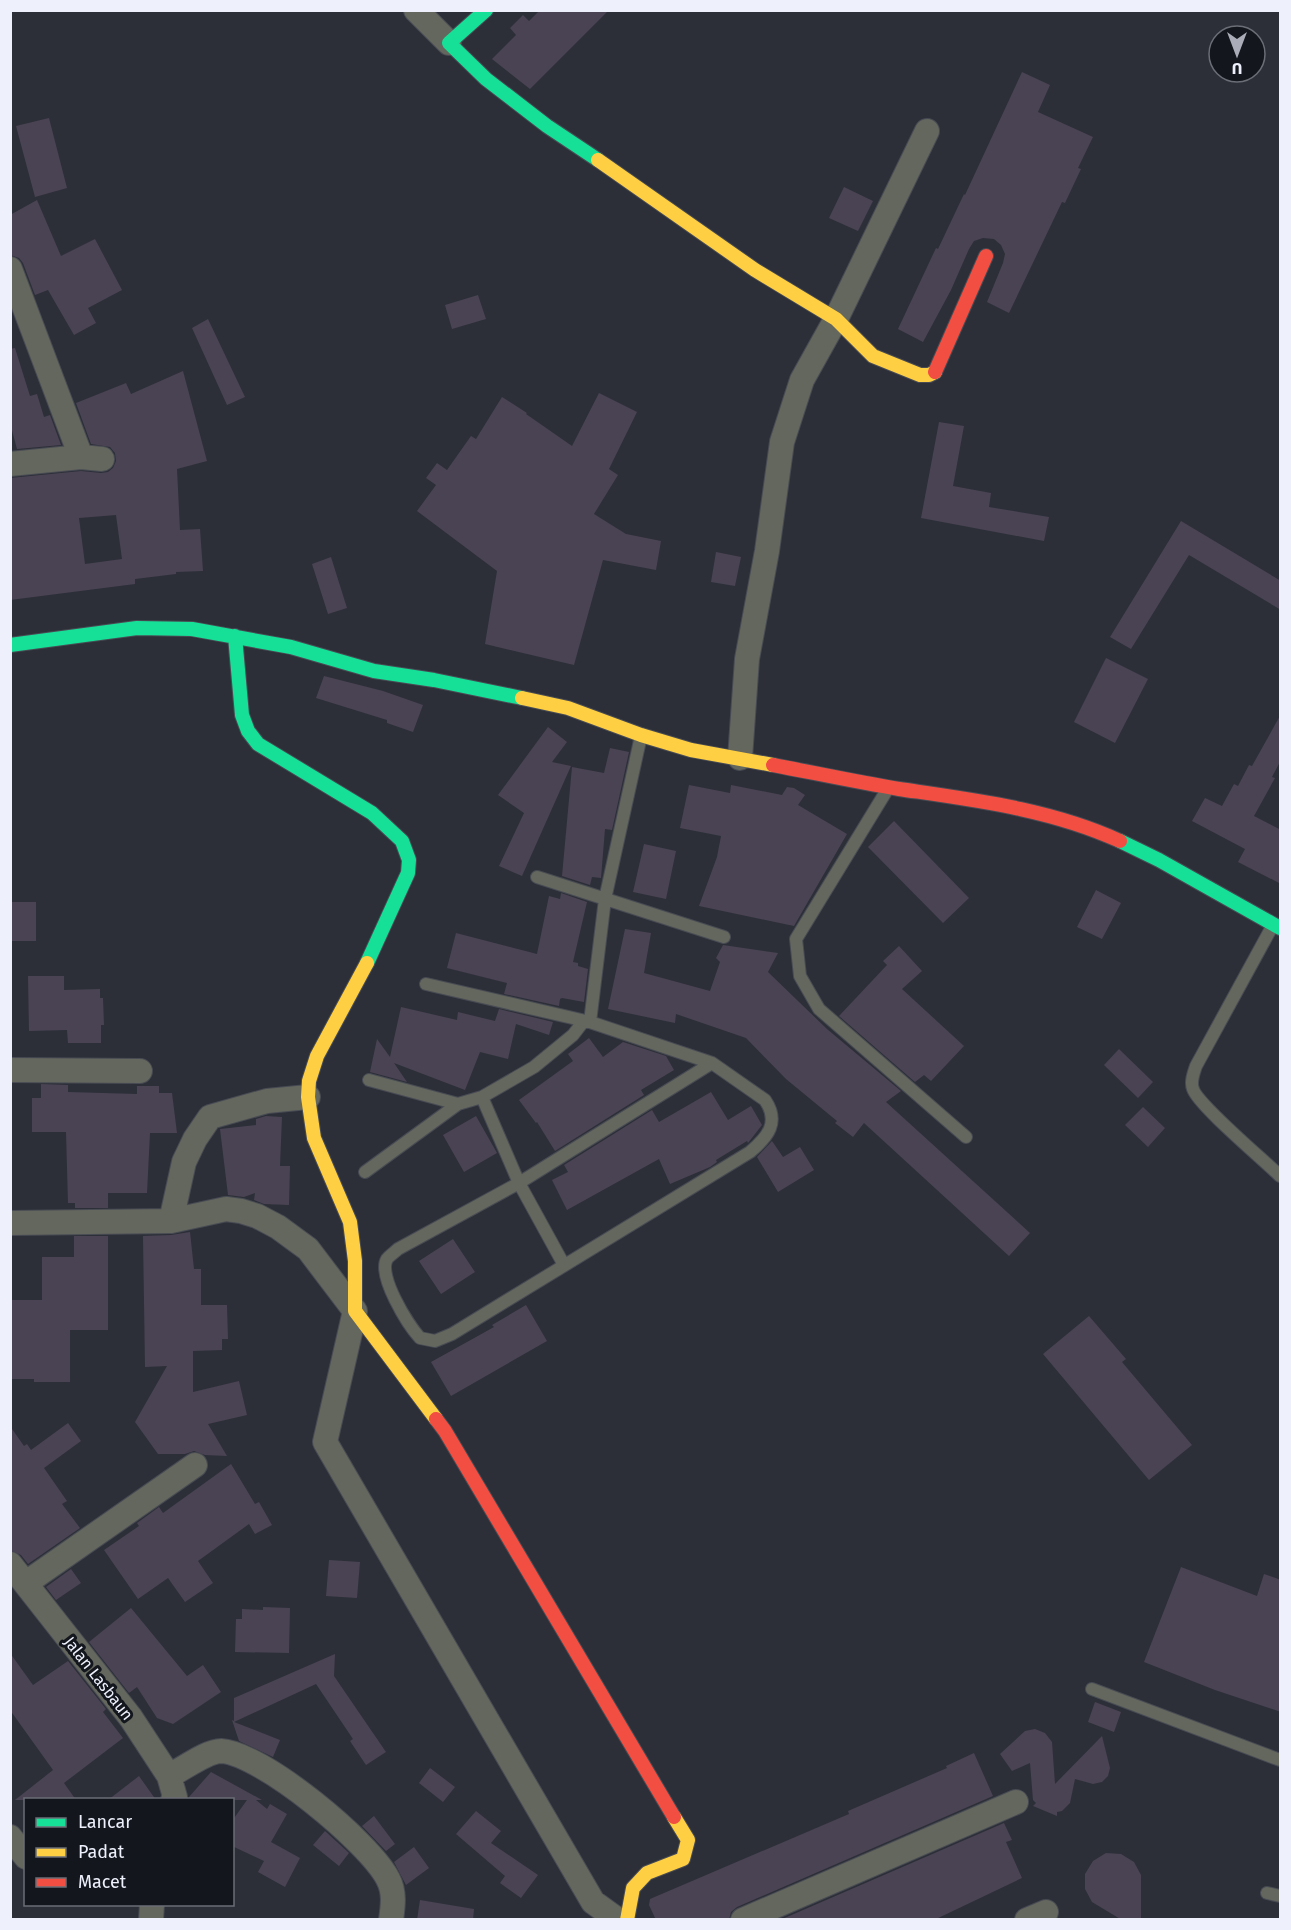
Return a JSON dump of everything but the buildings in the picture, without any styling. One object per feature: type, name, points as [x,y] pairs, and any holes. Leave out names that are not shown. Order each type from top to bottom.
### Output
[{"type":"street","points":[[416,10],[486,78],[547,126],[635,184],[755,270],[836,319],[873,356],[920,375],[929,375],[936,371],[986,256]]},
{"type":"street","points":[[449,43],[486,10]]},
{"type":"street","points":[[740,758],[747,659],[767,551],[782,442],[802,380],[836,319],[927,130]]},
{"type":"street","points":[[10,269],[91,458],[10,464]]},
{"type":"street","points":[[10,645],[137,628],[192,629],[291,647],[374,671],[434,680],[568,708],[641,735],[691,750],[889,787],[1005,805],[1068,821],[1110,837],[1159,860],[1277,926]]},
{"type":"street","points":[[235,636],[243,715],[248,731],[258,744],[372,813],[402,841],[409,860],[408,873],[366,967],[317,1056],[309,1081],[308,1097],[314,1138],[350,1221],[355,1261],[355,1311],[325,1442],[593,1902],[618,1920]]},
{"type":"street","points":[[10,1070],[140,1071]]},
{"type":"street","points":[[171,1221],[184,1162],[195,1139],[210,1117],[267,1101],[308,1097]]},
{"type":"street","points":[[10,1223],[171,1221],[226,1209],[257,1216],[278,1227],[308,1249],[444,1431],[688,1840],[683,1859],[647,1873],[633,1888],[627,1920]]},
{"type":"street","points":[[26,1583],[195,1465]]},
{"type":"street","name":"Jalan Lasbaun","points":[[10,1564],[131,1718],[169,1776],[174,1798]]},
{"type":"street","points":[[169,1776],[212,1751],[225,1751],[242,1757],[286,1780],[339,1824],[388,1878],[393,1892],[391,1920]]},
{"type":"street","points":[[743,1920],[1016,1802]]},
{"type":"street","points":[[10,1837],[24,1854]]},
{"type":"lane","points":[[590,1022],[605,899],[641,735]]},
{"type":"lane","points":[[889,787],[796,939],[800,976],[819,1009],[966,1137]]},
{"type":"lane","points":[[537,877],[724,937]]},
{"type":"lane","points":[[1277,926],[1196,1066],[1192,1078],[1193,1089],[1206,1106],[1281,1176]]},
{"type":"lane","points":[[426,984],[590,1022],[712,1063],[765,1100],[771,1109],[770,1132],[762,1143],[750,1152],[452,1334],[435,1341],[420,1338],[404,1317],[385,1270],[387,1259],[398,1249],[519,1183],[712,1063]]},
{"type":"lane","points":[[365,1172],[459,1104],[482,1097],[534,1067],[573,1035],[583,1022],[590,1022]]},
{"type":"lane","points":[[369,1080],[459,1104]]},
{"type":"lane","points":[[482,1097],[519,1183],[564,1265]]},
{"type":"lane","points":[[1092,1689],[1281,1760]]},
{"type":"lane","points":[[1267,1893],[1281,1896]]},
{"type":"traffic: fast","points":[[486,10],[449,43],[486,79],[547,126],[598,160]]},
{"type":"traffic: fast","points":[[10,645],[137,628],[192,629],[291,647],[374,671],[434,680],[522,698]]},
{"type":"traffic: fast","points":[[235,636],[242,715],[248,731],[258,744],[372,813],[402,841],[409,860],[408,873],[367,963]]},
{"type":"traffic: fast","points":[[1120,841],[1159,860],[1280,928]]},
{"type":"traffic: slow","points":[[598,160],[755,270],[836,319],[873,356],[920,375],[935,372]]},
{"type":"traffic: slow","points":[[522,698],[568,708],[641,735],[691,750],[773,765]]},
{"type":"traffic: slow","points":[[367,963],[317,1056],[309,1081],[308,1097],[314,1138],[350,1222],[355,1261],[355,1311],[436,1419]]},
{"type":"traffic: slow","points":[[627,1920],[633,1888],[647,1873],[683,1859],[688,1840],[674,1817]]},
{"type":"traffic: jam","points":[[935,372],[986,256]]},
{"type":"traffic: jam","points":[[773,765],[1039,813],[1120,841]]},
{"type":"traffic: jam","points":[[436,1419],[674,1817]]}]
